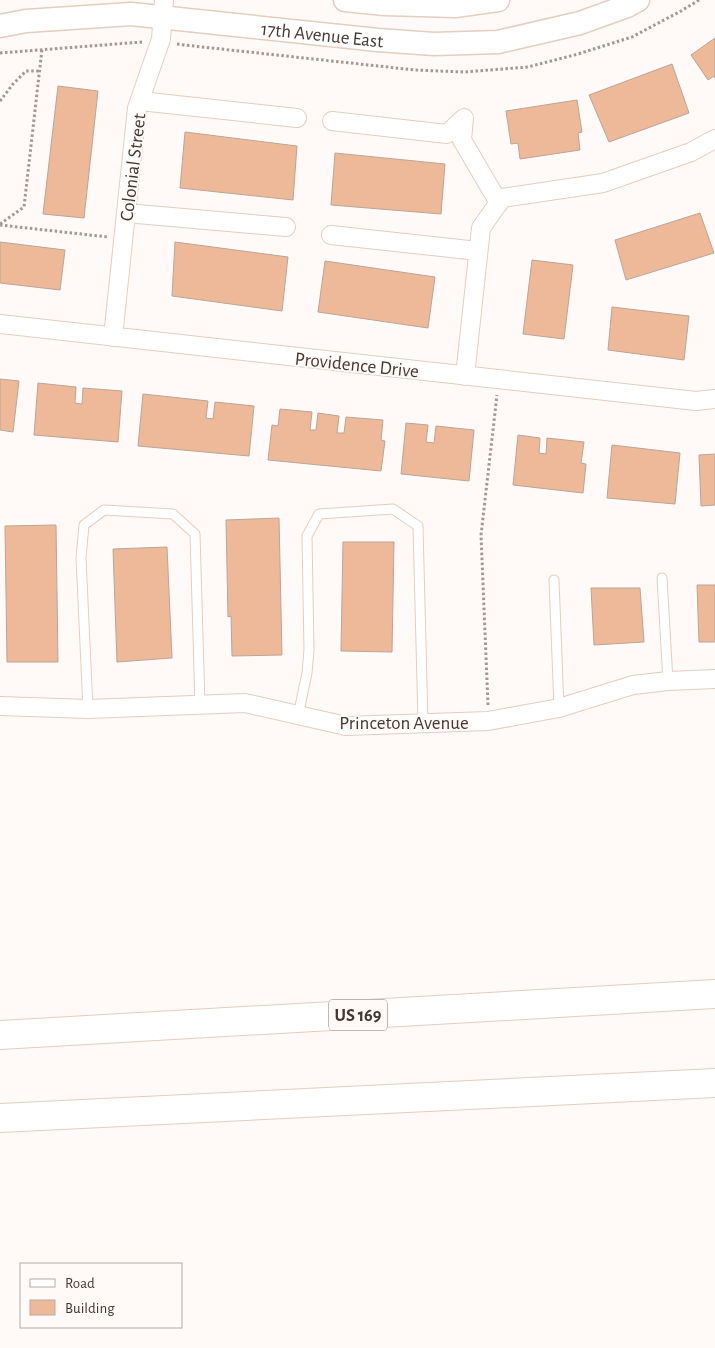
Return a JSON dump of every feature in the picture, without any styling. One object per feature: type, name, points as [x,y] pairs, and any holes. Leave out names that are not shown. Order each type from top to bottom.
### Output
[{"type":"highway","name":"US 169","points":[[0,1036],[715,994]]},
{"type":"highway","points":[[0,1118],[715,1083]]},
{"type":"street","name":"17th Avenue East","points":[[344,0],[385,4],[454,6],[498,0]]},
{"type":"street","name":"17th Avenue East","points":[[0,26],[26,21],[131,14],[164,9],[378,40],[434,44],[498,42],[580,23],[627,6],[638,0]]},
{"type":"street","name":"Colonial Street","points":[[113,337],[138,108],[161,39],[164,9]]},
{"type":"street","points":[[140,101],[297,118]]},
{"type":"street","points":[[332,121],[447,134],[464,118],[462,140],[499,203]]},
{"type":"street","points":[[465,376],[481,228],[502,198],[603,183],[691,152],[715,139]]},
{"type":"street","points":[[126,213],[286,227]]},
{"type":"street","points":[[331,235],[478,250]]},
{"type":"street","name":"Providence Drive","points":[[0,324],[696,401],[715,399]]},
{"type":"street","name":"Princeton Avenue","points":[[0,706],[88,709],[245,703],[346,726],[488,721],[559,708],[633,685],[715,679]]},
{"type":"lane","points":[[298,716],[307,672],[309,650],[307,536],[319,514],[393,509],[418,526],[423,722]]},
{"type":"lane","points":[[88,709],[81,558],[84,525],[104,510],[173,514],[195,534],[200,705]]},
{"type":"lane","points":[[662,578],[668,681]]},
{"type":"lane","points":[[554,580],[559,708]]},
{"type":"path","points":[[0,224],[24,207],[42,49]]},
{"type":"path","points":[[0,101],[26,71],[39,71]]},
{"type":"path","points":[[0,224],[123,238]]},
{"type":"path","points":[[488,721],[481,535],[498,379]]},
{"type":"building","points":[[715,38],[715,78],[714,76],[708,80],[691,55]]},
{"type":"building","points":[[672,64],[689,113],[609,142],[589,95]]},
{"type":"building","points":[[58,86],[98,91],[84,218],[43,214]]},
{"type":"building","points":[[577,100],[582,132],[578,133],[580,150],[520,159],[518,143],[511,144],[506,111]]},
{"type":"building","points":[[185,132],[297,146],[293,200],[180,188]]},
{"type":"building","points":[[335,153],[445,164],[441,214],[331,205]]},
{"type":"building","points":[[700,213],[714,253],[626,280],[615,240]]},
{"type":"building","points":[[0,242],[65,250],[60,290],[0,283]]},
{"type":"building","points":[[175,242],[288,257],[282,311],[172,296]]},
{"type":"building","points":[[532,260],[573,265],[564,339],[523,334]]},
{"type":"building","points":[[325,261],[435,277],[428,328],[318,312]]},
{"type":"building","points":[[612,307],[689,316],[684,360],[608,350]]},
{"type":"building","points":[[0,379],[19,381],[13,432],[0,430]]},
{"type":"building","points":[[38,383],[76,387],[75,403],[82,404],[83,388],[122,391],[118,442],[34,435]]},
{"type":"building","points":[[143,394],[208,401],[206,418],[213,419],[215,402],[254,406],[249,456],[138,446]]},
{"type":"building","points":[[280,409],[312,412],[310,430],[316,430],[318,413],[339,416],[337,433],[344,433],[346,417],[383,420],[381,440],[385,441],[381,471],[268,460],[272,425],[278,426]]},
{"type":"building","points":[[406,423],[428,425],[426,442],[434,443],[436,426],[474,430],[469,481],[401,474]]},
{"type":"building","points":[[518,435],[540,438],[539,453],[546,454],[547,438],[584,442],[581,463],[586,464],[583,493],[513,485]]},
{"type":"building","points":[[612,445],[680,453],[675,504],[607,498]]},
{"type":"building","points":[[715,454],[715,505],[701,506],[699,455]]},
{"type":"building","points":[[279,518],[282,655],[232,656],[231,616],[228,617],[226,520]]},
{"type":"building","points":[[56,525],[58,662],[7,662],[5,526]]},
{"type":"building","points":[[343,542],[394,542],[392,652],[341,651]]},
{"type":"building","points":[[167,547],[172,658],[117,662],[113,549]]},
{"type":"building","points":[[697,585],[715,585],[715,642],[699,642]]},
{"type":"building","points":[[591,588],[640,588],[644,642],[594,645]]}]
